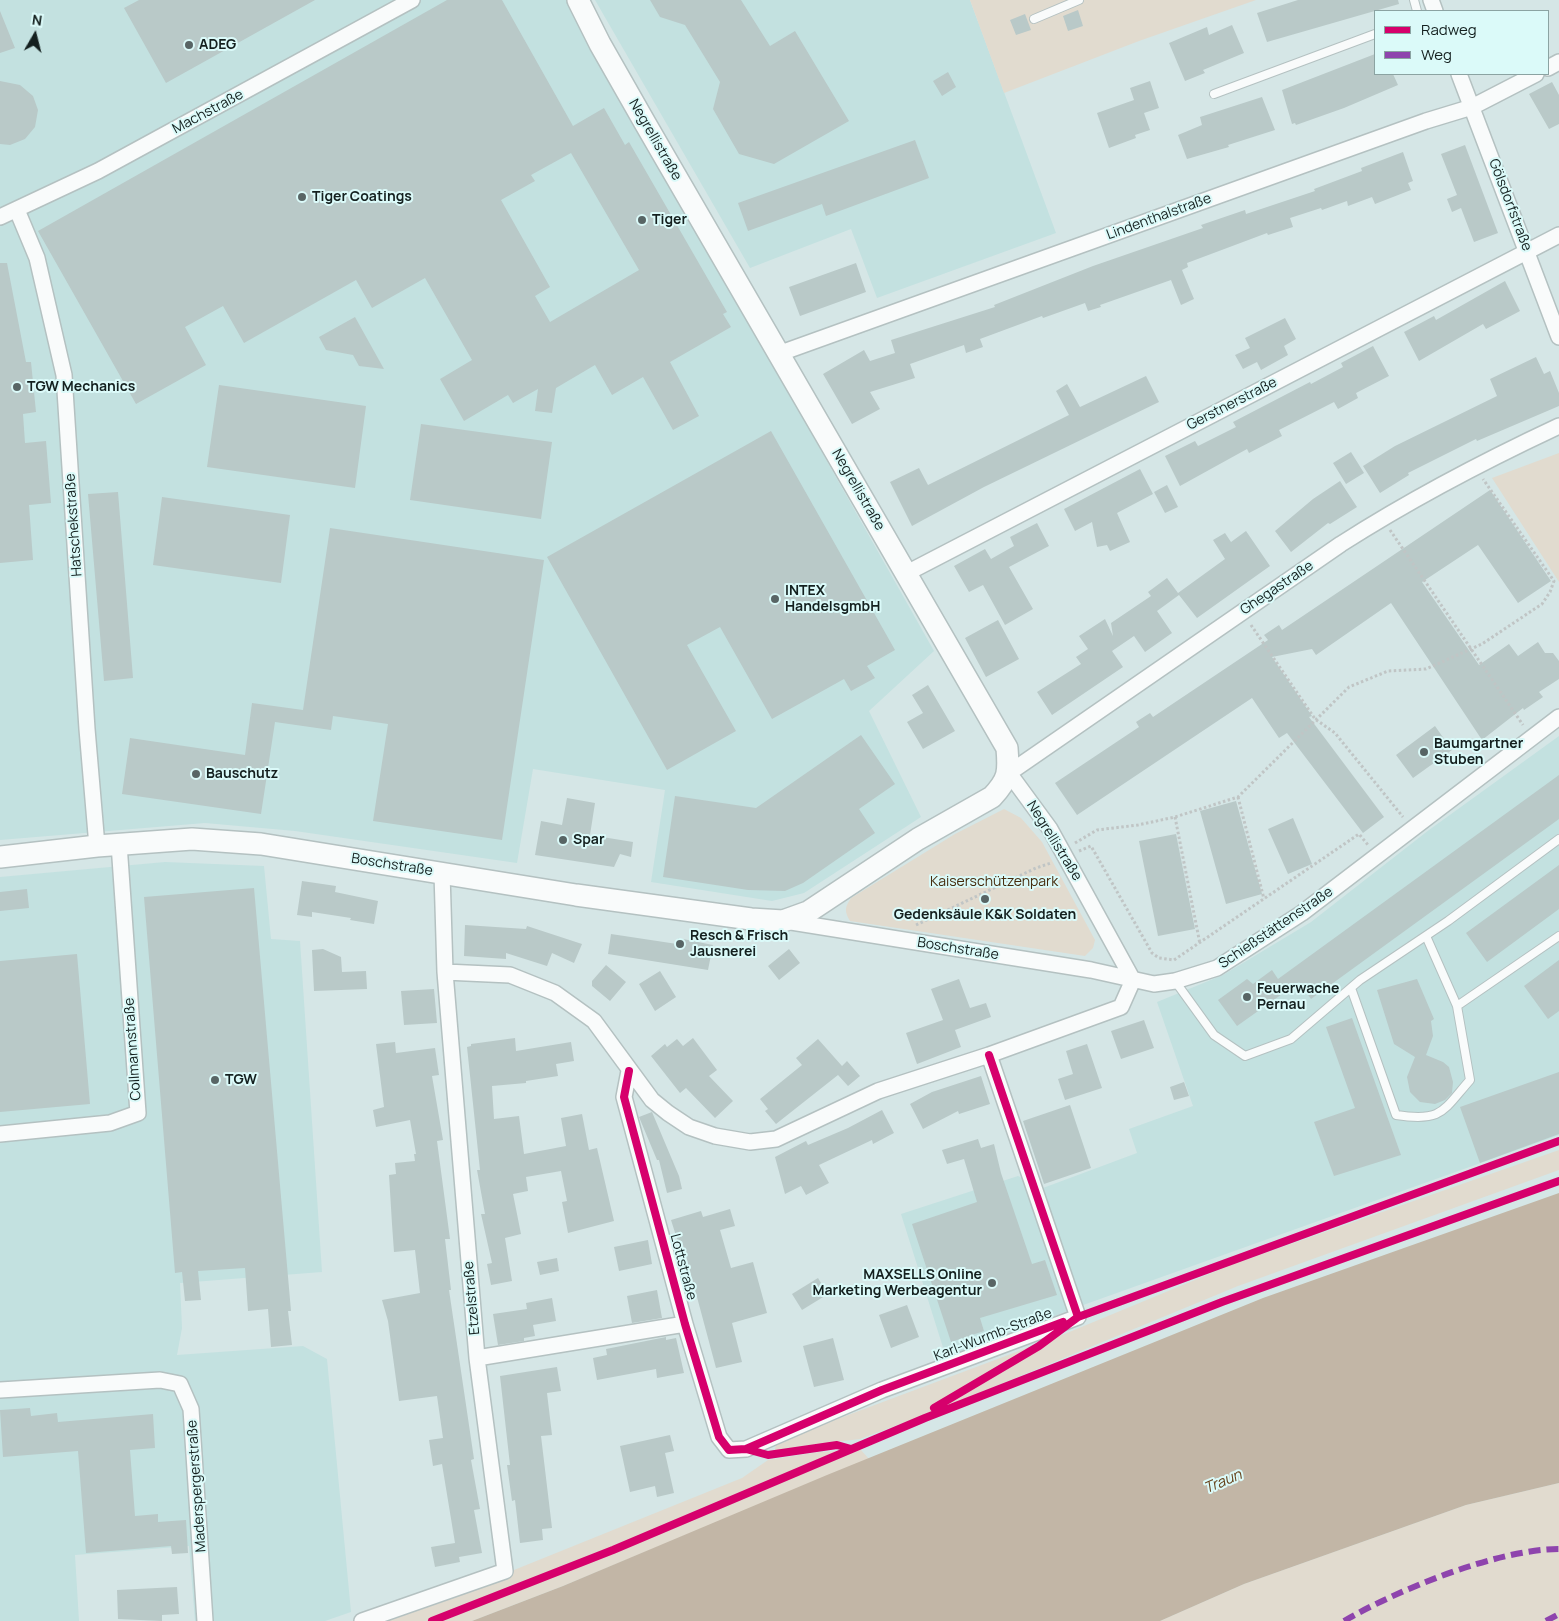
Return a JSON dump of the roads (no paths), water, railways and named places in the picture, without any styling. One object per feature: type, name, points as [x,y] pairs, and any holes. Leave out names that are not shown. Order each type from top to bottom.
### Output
[{"type":"main road","name":"Negrellistraße","points":[[578,0],[600,44],[1007,748],[1009,773]]},
{"type":"main road","name":"Boschstraße","points":[[0,857],[97,846],[192,839],[261,844],[722,915],[783,921],[808,912],[918,839],[992,797],[1002,787],[1009,773]]},
{"type":"street","name":"Machstraße","points":[[0,217],[98,171],[193,121],[412,0]]},
{"type":"street","name":"Gölsdorfstraße","points":[[1459,75],[1559,337]]},
{"type":"street","name":"Lindenthalstraße","points":[[778,354],[1426,121],[1472,107],[1534,75]]},
{"type":"street","name":"Hatschekstraße","points":[[17,210],[37,258],[64,375],[87,729],[97,846]]},
{"type":"street","name":"Gerstnerstraße","points":[[905,574],[1559,235]]},
{"type":"street","name":"Ghegastraße","points":[[1009,773],[1382,518],[1474,466],[1559,426]]},
{"type":"street","name":"Schießstättenstraße","points":[[1132,980],[1154,984],[1175,981],[1217,968],[1302,913],[1559,717]]},
{"type":"street","name":"Negrellistraße","points":[[1009,773],[1050,829],[1132,980]]},
{"type":"street","name":"Collmannstraße","points":[[0,1134],[110,1123],[138,1114],[119,844]]},
{"type":"street","name":"Etzelstraße","points":[[362,1621],[506,1570],[477,1358],[445,972],[442,873]]},
{"type":"street","name":"Boschstraße","points":[[783,921],[1091,970],[1132,980]]},
{"type":"street","points":[[445,972],[510,975],[555,993],[594,1021],[652,1100],[689,1127],[715,1136],[750,1142],[776,1140],[878,1091],[1121,1007],[1132,980]]},
{"type":"street","name":"Karl-Wurmb-Straße","points":[[746,1449],[882,1390],[1078,1317],[989,1054]]},
{"type":"street","name":"Lottstraße","points":[[629,1071],[624,1097],[685,1324],[719,1437],[729,1450],[746,1449]]},
{"type":"street","points":[[477,1358],[685,1324]]},
{"type":"street","name":"Maderspergerstraße","points":[[0,1390],[160,1380],[180,1384],[191,1409],[205,1621]]},
{"type":"lane","points":[[1034,18],[1078,0]]},
{"type":"lane","points":[[1214,94],[1374,34]]},
{"type":"lane","points":[[1175,981],[1214,1035],[1245,1056],[1290,1039],[1351,988],[1559,839]]},
{"type":"lane","points":[[1351,988],[1396,1115],[1424,1119],[1442,1112],[1470,1080],[1458,1006],[1426,936]]},
{"type":"lane","points":[[1458,1006],[1559,936]]},
{"type":"water","name":"Traun","points":[[1559,1193],[1559,1483],[1466,1505],[1244,1584],[1160,1621],[472,1621],[563,1586],[827,1475],[1263,1298]]},
{"type":"place","name":"ADEG","points":[[189,45]]},
{"type":"place","name":"Tiger Coatings","points":[[302,197]]},
{"type":"place","name":"Tiger","points":[[642,220]]},
{"type":"place","name":"TGW Mechanics","points":[[17,387]]},
{"type":"place","name":"INTEX HandelsgmbH","points":[[775,599]]},
{"type":"place","name":"Baumgartner Stuben","points":[[1424,752]]},
{"type":"place","name":"Bauschutz","points":[[196,774]]},
{"type":"place","name":"Spar","points":[[563,840]]},
{"type":"place","name":"Gedenksäule K&K Soldaten","points":[[985,899]]},
{"type":"place","name":"Resch & Frisch Jausnerei","points":[[680,944]]},
{"type":"place","name":"Feuerwache Pernau","points":[[1247,997]]},
{"type":"place","name":"TGW","points":[[215,1080]]},
{"type":"place","name":"MAXSELLS Online Marketing Werbeagentur","points":[[992,1283]]},
{"type":"park label","name":"Kaiserschützenpark","points":[[994,882]]}]
